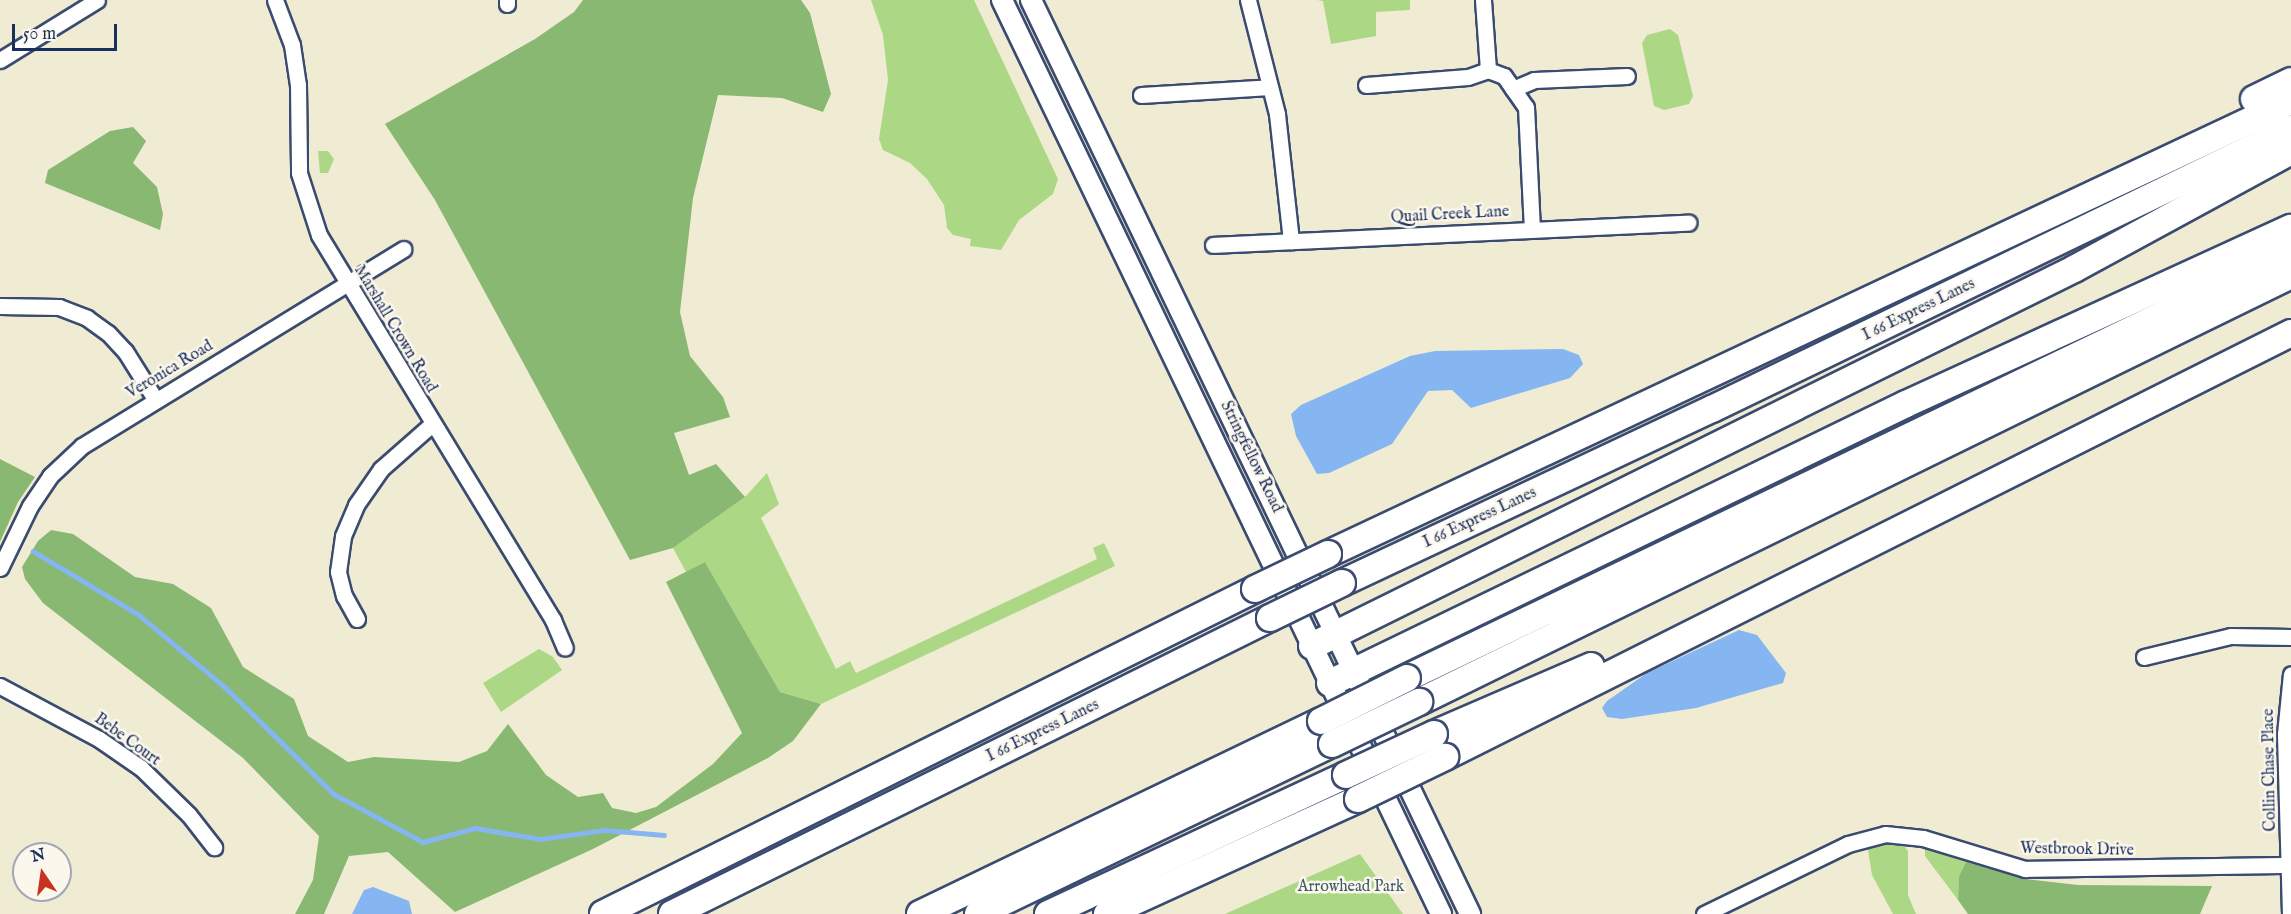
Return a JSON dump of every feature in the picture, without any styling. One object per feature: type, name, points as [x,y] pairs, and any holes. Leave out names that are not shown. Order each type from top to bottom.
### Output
[{"type":"highway","points":[[2137,175],[2243,105],[2291,81]]},
{"type":"highway","points":[[603,914],[1255,589],[2137,175],[2291,100]]},
{"type":"highway","name":"I 66 Express Lanes","points":[[672,914],[1342,583],[1712,410],[2291,129]]},
{"type":"highway","points":[[1312,646],[2074,268],[2291,151]]},
{"type":"highway","points":[[1330,683],[1916,399],[2291,228]]},
{"type":"highway","points":[[920,914],[2291,253]]},
{"type":"highway","points":[[978,914],[1419,702],[2291,275]]},
{"type":"highway","points":[[1048,914],[1346,775],[1440,745],[1781,586],[2291,333]]},
{"type":"highway","points":[[1107,914],[1358,799],[1440,745]]},
{"type":"main road","name":"Stringfellow Road","points":[[1002,0],[1441,914]]},
{"type":"main road","name":"Stringfellow Road","points":[[1031,0],[1356,672],[1470,914]]},
{"type":"street","points":[[0,60],[97,0]]},
{"type":"street","name":"Marshall Crown Road","points":[[276,0],[292,45],[298,85],[299,172],[319,235],[345,282],[553,620],[565,648]]},
{"type":"street","points":[[1248,0],[1284,149],[1291,241]]},
{"type":"street","points":[[1483,0],[1488,70]]},
{"type":"street","points":[[1366,85],[1468,78],[1488,70],[1504,75],[1526,107],[1532,229]]},
{"type":"street","points":[[1514,89],[1534,80],[1627,76]]},
{"type":"street","points":[[1141,95],[1270,87]]},
{"type":"street","name":"Quail Creek Lane","points":[[1213,245],[1688,223]]},
{"type":"street","name":"Veronica Road","points":[[0,568],[30,506],[50,476],[82,446],[345,282],[404,249]]},
{"type":"street","points":[[0,306],[60,307],[87,318],[108,333],[125,351],[155,399]]},
{"type":"street","points":[[357,619],[344,596],[338,572],[343,536],[356,505],[381,469],[432,424]]},
{"type":"street","points":[[2144,657],[2231,636],[2291,637]]},
{"type":"street","name":"Collin Chase Place","points":[[2290,914],[2291,865],[2285,734],[2291,675]]},
{"type":"street","name":"Bebe Court","points":[[0,686],[99,739],[141,768],[189,815],[214,848]]},
{"type":"street","name":"Westbrook Drive","points":[[1704,914],[1848,844],[1885,834],[1923,838],[2025,869],[2291,865]]},
{"type":"green space","points":[[583,0],[801,0],[810,13],[831,94],[823,112],[782,98],[718,95],[693,198],[680,312],[690,356],[723,397],[730,417],[674,433],[689,475],[716,464],[745,497],[673,548],[630,560],[435,200],[385,124],[535,39],[574,12]]},
{"type":"green space","points":[[871,0],[974,0],[1058,179],[1053,194],[1019,220],[1001,250],[970,246],[971,239],[953,235],[947,228],[944,205],[927,179],[910,163],[883,150],[879,139],[888,80],[883,35]]},
{"type":"green space","points":[[1317,0],[1410,0],[1410,10],[1376,12],[1376,36],[1331,44],[1323,1]]},
{"type":"green space","points":[[1670,29],[1678,35],[1693,96],[1689,104],[1664,110],[1654,106],[1642,43],[1647,35]]},
{"type":"green space","points":[[133,127],[146,141],[133,163],[157,187],[163,214],[160,230],[45,183],[48,170],[110,131]]},
{"type":"green space","points":[[318,151],[328,151],[334,159],[328,173],[320,173]]},
{"type":"green space","points":[[0,459],[35,477],[18,502],[0,542]]},
{"type":"green space","points":[[767,473],[779,504],[761,518],[836,669],[850,661],[856,673],[1097,559],[1093,548],[1104,543],[1115,566],[821,704],[780,692],[705,562],[686,572],[673,548],[745,497]]},
{"type":"green space","points":[[51,530],[73,534],[135,577],[173,584],[211,608],[243,667],[294,699],[308,736],[348,762],[374,757],[459,762],[487,751],[508,724],[546,775],[578,797],[603,793],[612,808],[636,813],[656,807],[713,764],[742,733],[666,582],[705,562],[780,692],[821,704],[793,741],[768,758],[593,849],[455,912],[388,852],[349,856],[324,914],[295,914],[313,880],[319,836],[243,758],[43,603],[25,579],[22,567],[38,541]]},
{"type":"green space","points":[[539,649],[553,657],[562,670],[501,712],[483,683]]},
{"type":"green space","points":[[1886,841],[1901,842],[1908,851],[1908,895],[1916,914],[1893,914],[1872,875],[1867,844]]},
{"type":"green space","points":[[1925,848],[1966,862],[1959,876],[1958,900],[1925,856]]},
{"type":"green space","name":"Arrowhead Park","points":[[1360,854],[1403,914],[1225,914]]},
{"type":"green space","points":[[1966,862],[2025,879],[2078,885],[2212,886],[2200,914],[1968,914],[1958,900],[1959,876]]},
{"type":"water","points":[[1563,349],[1579,355],[1583,364],[1570,378],[1471,408],[1452,390],[1428,391],[1392,444],[1329,473],[1317,474],[1296,436],[1291,414],[1301,405],[1410,356],[1435,351]]},
{"type":"water","points":[[1739,630],[1757,635],[1786,673],[1783,683],[1696,708],[1622,719],[1607,717],[1602,708],[1607,701],[1647,673]]},
{"type":"water","points":[[373,887],[409,901],[412,914],[352,914],[364,890]]},
{"type":"waterway","points":[[33,551],[138,614],[225,687],[334,794],[423,842],[475,828],[540,839],[605,830],[664,835]]}]
